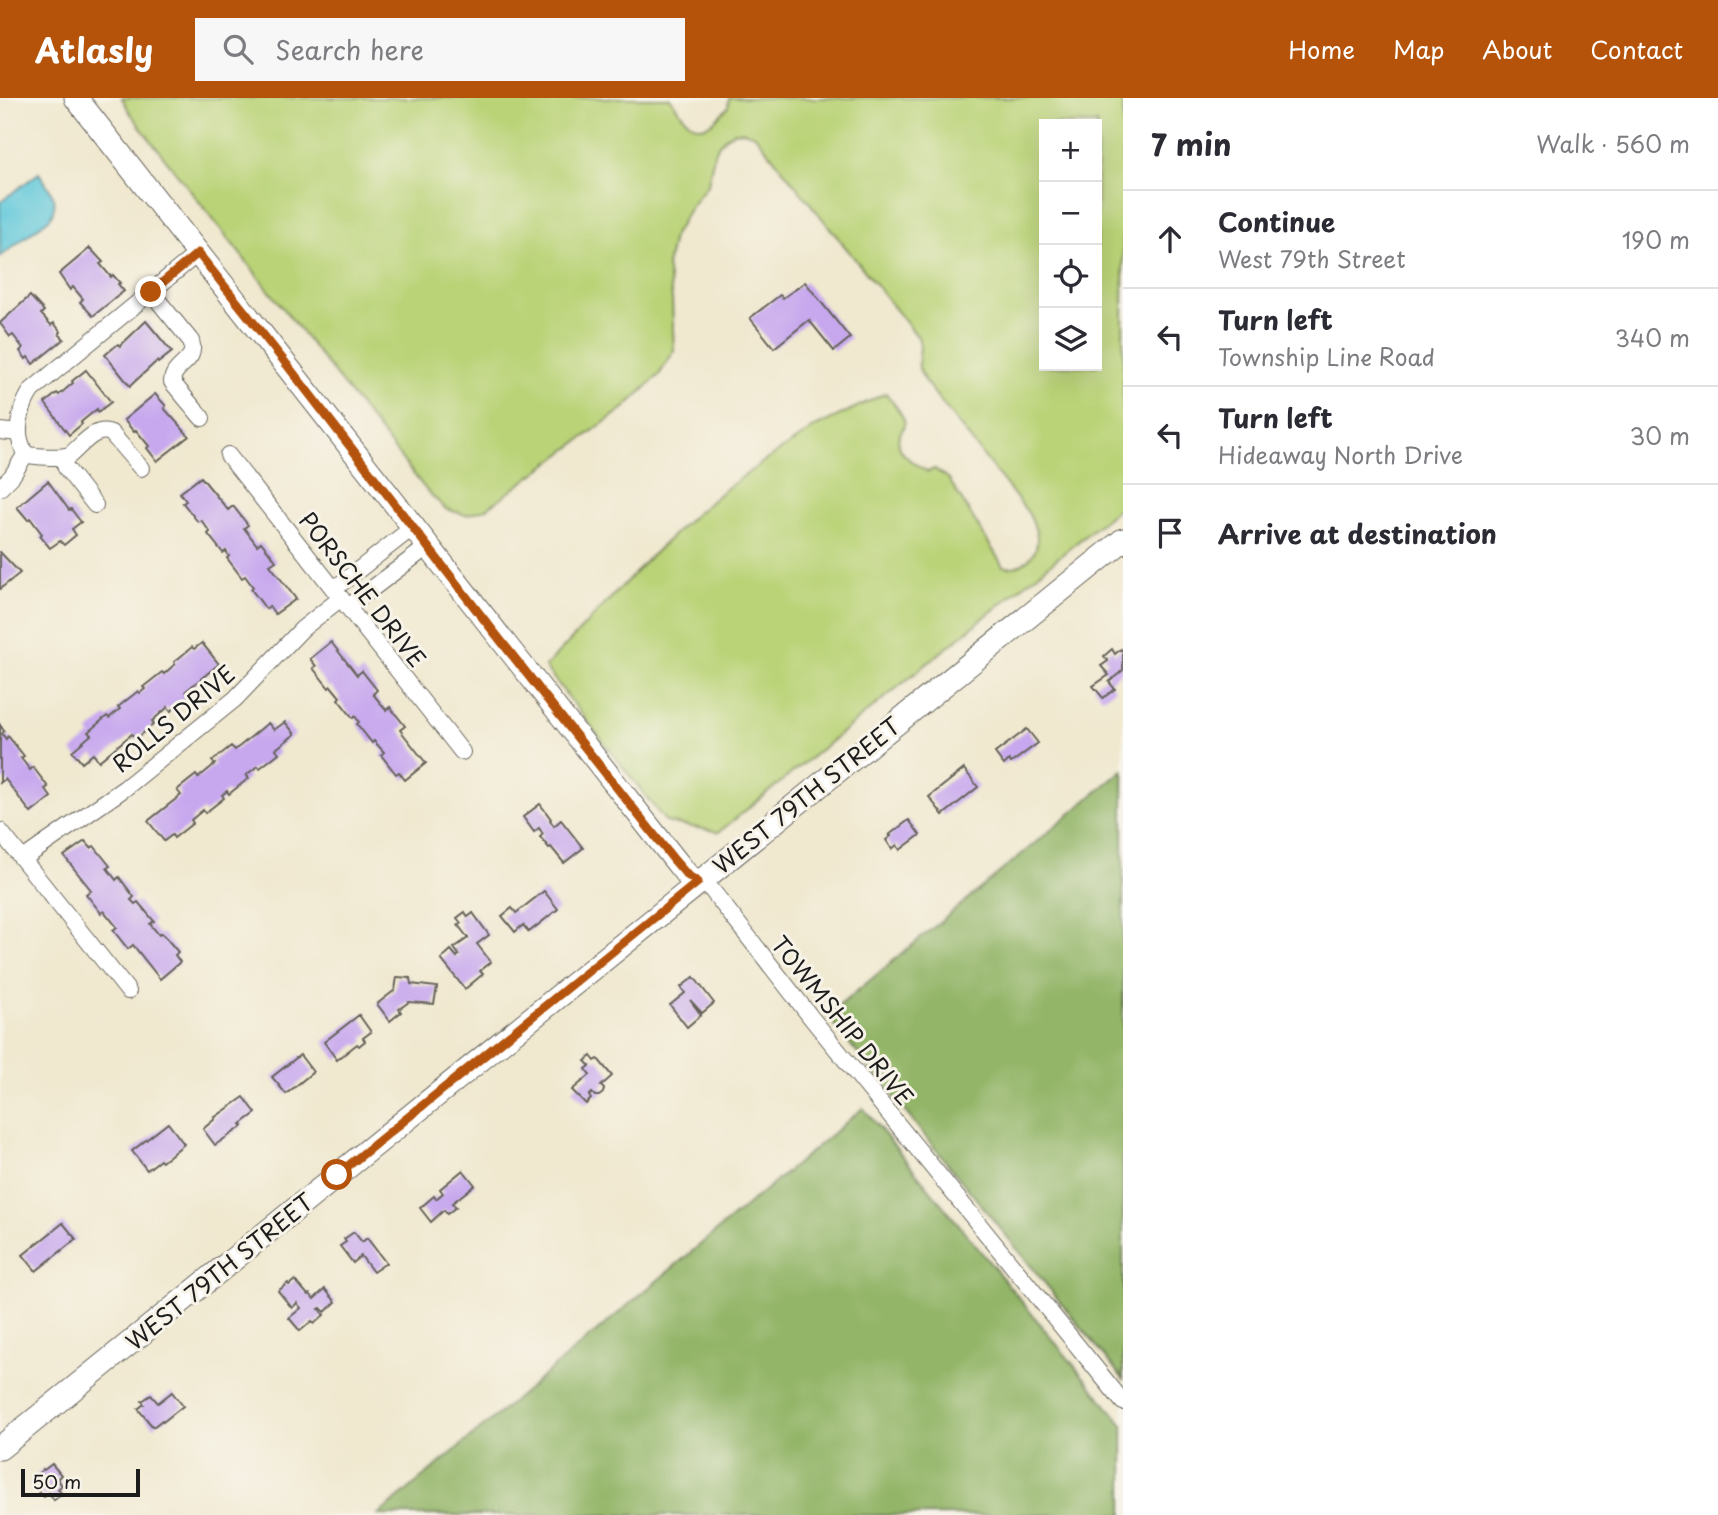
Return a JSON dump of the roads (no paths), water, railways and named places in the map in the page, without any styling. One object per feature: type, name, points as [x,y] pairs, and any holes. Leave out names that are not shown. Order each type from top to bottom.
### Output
[{"type":"main road","points":[[76,98],[687,875],[698,882]]},
{"type":"main road","name":"WEST 79TH STREET","points":[[0,1448],[1123,540]]},
{"type":"street","points":[[0,488],[12,476],[25,455],[19,433],[23,407],[32,390],[198,253]]},
{"type":"street","points":[[151,292],[191,341],[192,355],[174,373],[172,382],[202,418]]},
{"type":"street","points":[[0,431],[19,433]]},
{"type":"street","points":[[25,455],[62,457],[70,454],[97,431],[106,431],[111,433],[141,468]]},
{"type":"street","name":"PORSCHE DRIVE","points":[[228,455],[462,752]]},
{"type":"street","points":[[62,457],[66,468],[95,505]]},
{"type":"street","name":"ROLLS DRIVE","points":[[23,859],[125,788],[235,699],[302,629],[341,598],[412,528]]},
{"type":"street","name":"ROLLS DRIVE","points":[[341,598],[427,547]]},
{"type":"street","points":[[0,831],[128,991]]},
{"type":"street","name":"TOWMSHIP DRIVE","points":[[698,882],[711,889],[813,1020],[1123,1402]]},
{"type":"water","points":[[39,173],[54,200],[50,218],[0,257],[0,202]]}]
